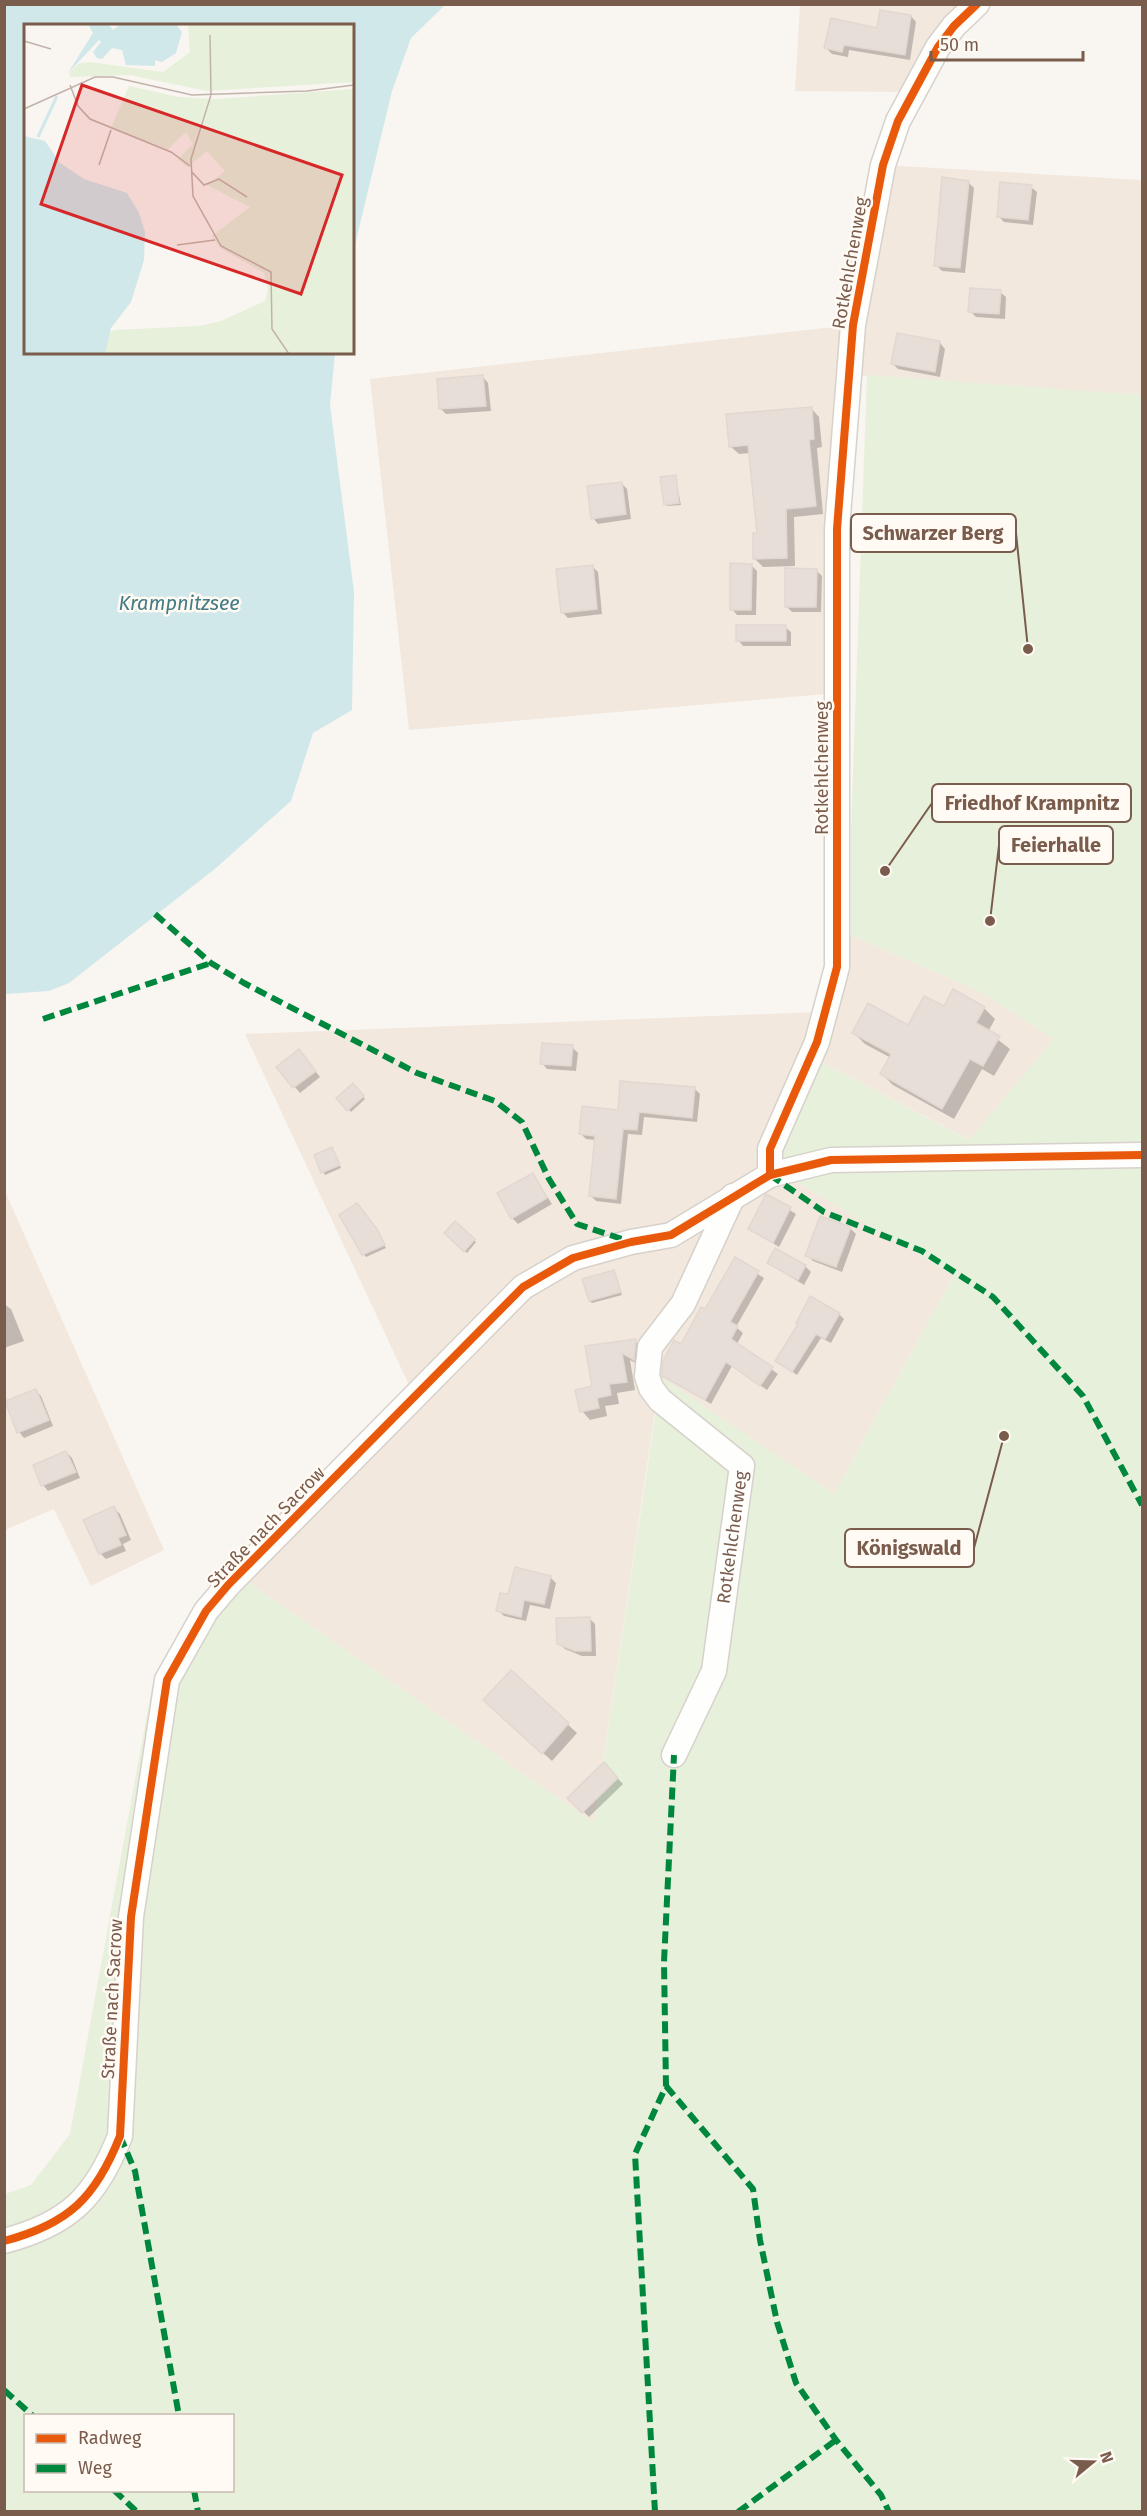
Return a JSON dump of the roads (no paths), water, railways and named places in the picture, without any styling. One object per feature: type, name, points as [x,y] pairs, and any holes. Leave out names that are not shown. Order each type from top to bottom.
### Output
[{"type":"street","name":"Rotkehlchenweg","points":[[770,1175],[770,1149],[817,1042],[837,967],[837,529],[853,325],[883,165],[898,121],[938,47],[954,26],[977,4]]},
{"type":"street","points":[[770,1175],[831,1160],[1143,1155]]},
{"type":"street","name":"Straße nach Sacrow","points":[[4,2241],[36,2233],[69,2213],[92,2191],[108,2165],[120,2136],[131,1917],[167,1680],[206,1611],[229,1584],[523,1287],[573,1258],[631,1242],[671,1235],[770,1175]]},
{"type":"street","name":"Rotkehlchenweg","points":[[674,1755],[714,1671],[742,1466],[660,1400],[651,1388],[647,1376],[650,1347],[683,1304],[733,1196]]},
{"type":"water","name":"Krampnitzsee","points":[[5,4],[445,5],[411,38],[392,91],[354,249],[354,24],[24,24],[24,354],[335,354],[330,405],[354,592],[352,710],[313,733],[291,801],[216,868],[69,983],[49,991],[5,994]]},
{"type":"place","name":"Schwarzer Berg","points":[[1028,649]]},
{"type":"place","name":"Friedhof Krampnitz","points":[[885,871]]},
{"type":"place","name":"Feierhalle","points":[[990,921]]},
{"type":"place","name":"Königswald","points":[[1004,1436]]}]
